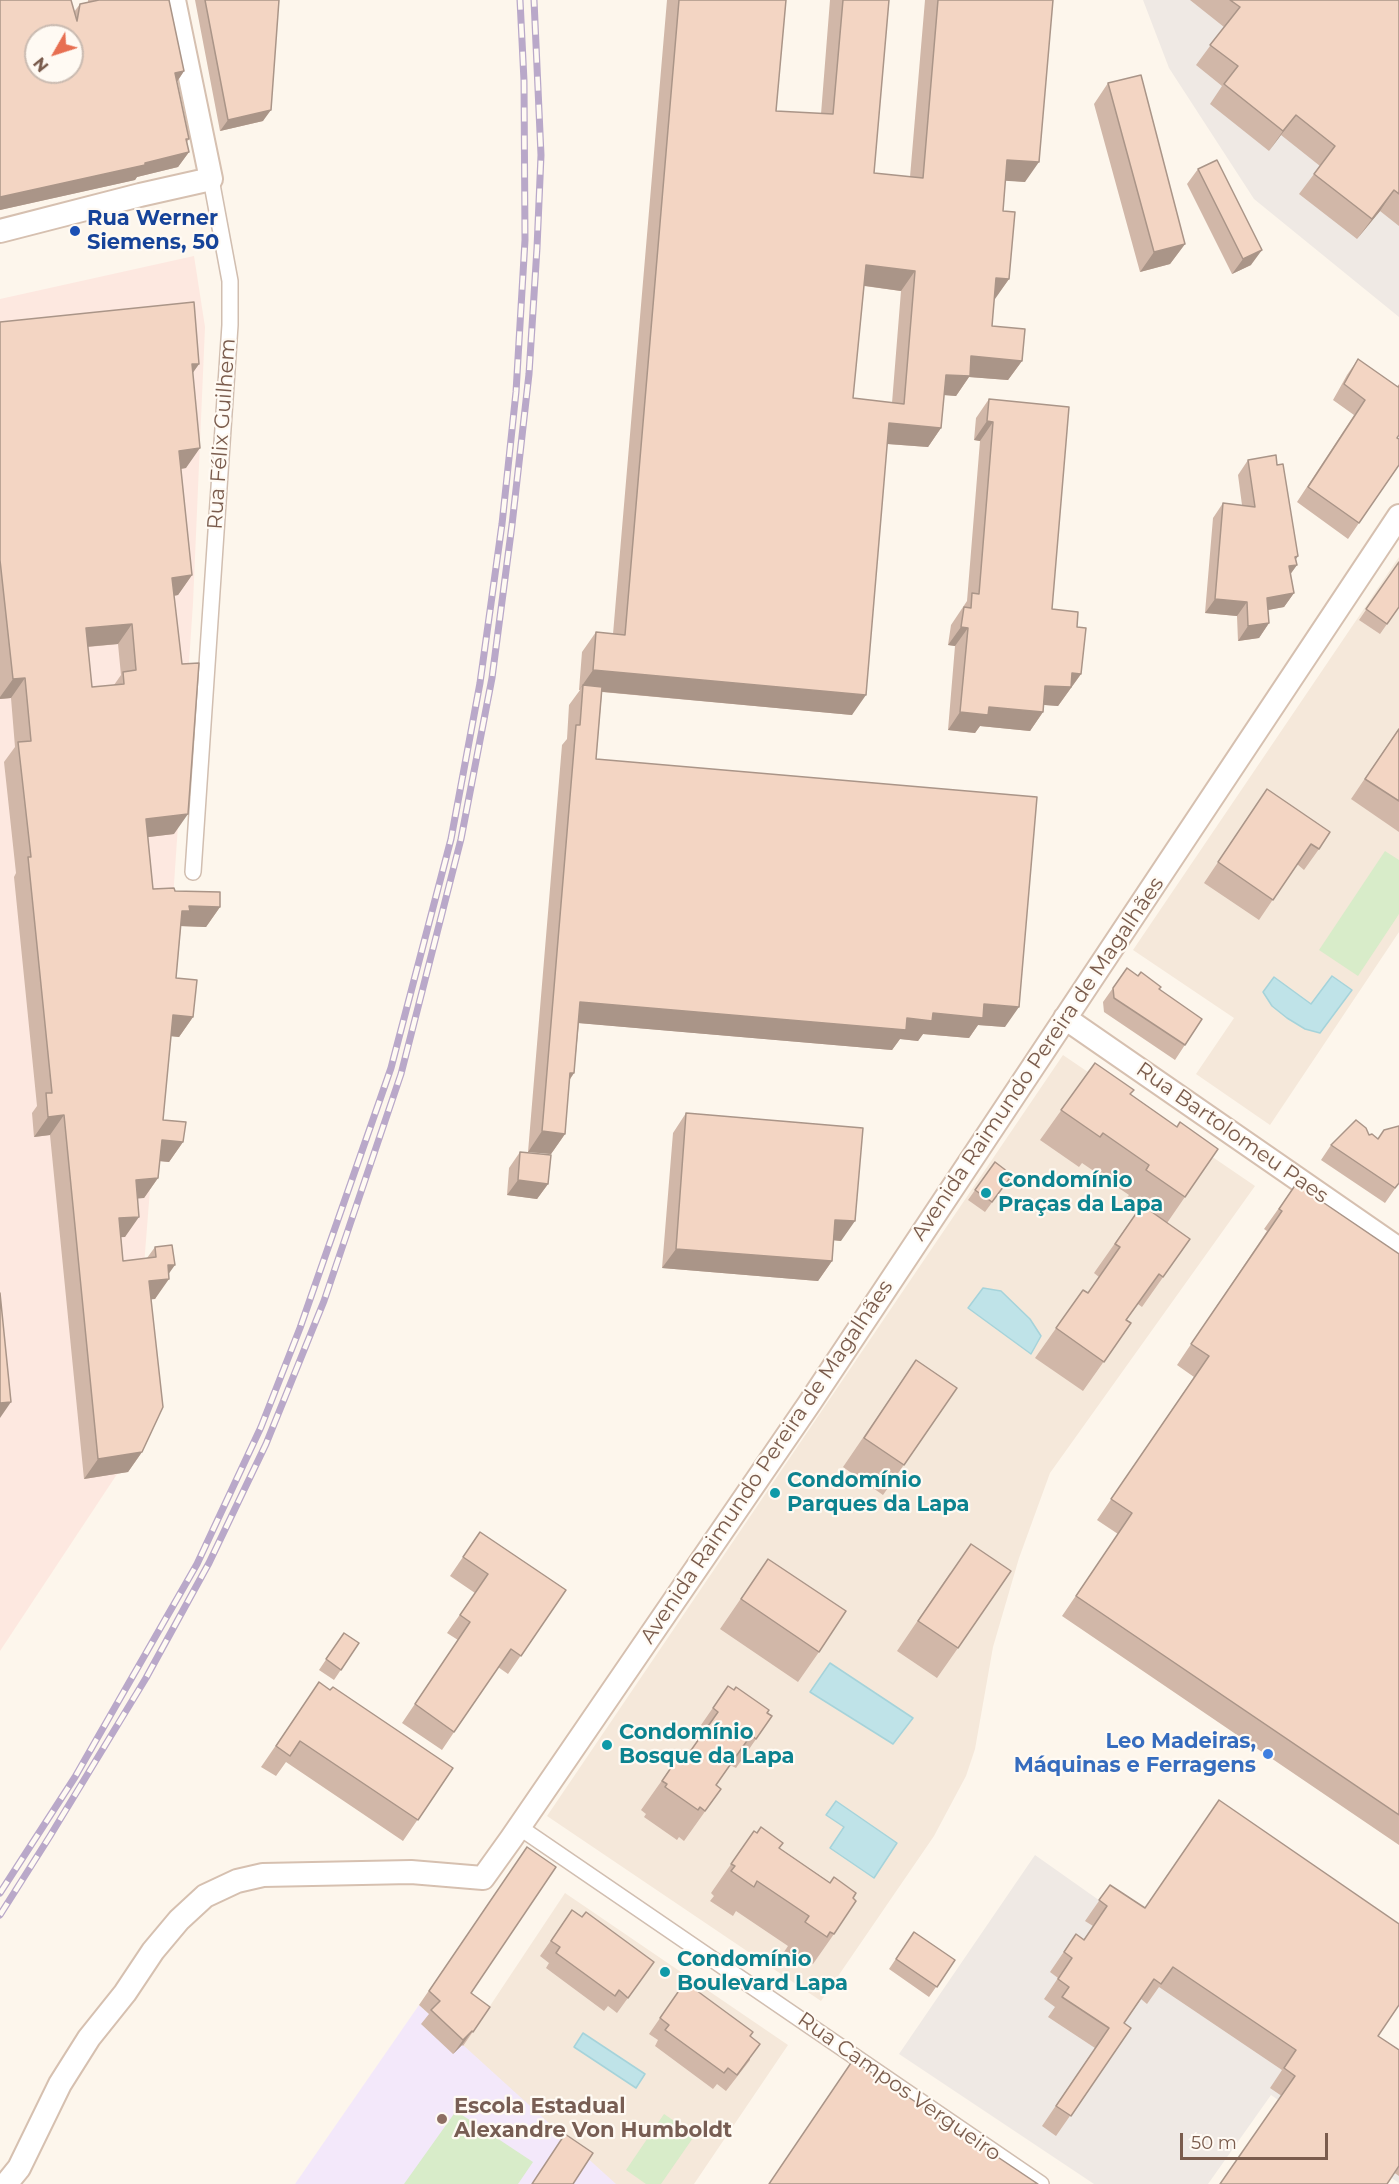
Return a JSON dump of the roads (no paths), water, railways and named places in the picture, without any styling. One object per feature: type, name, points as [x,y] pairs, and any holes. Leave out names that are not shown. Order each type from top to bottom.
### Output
[{"type":"street","name":"Rua Félix Guilhem","points":[[174,0],[230,281],[230,325],[193,872]]},
{"type":"street","points":[[0,231],[211,179]]},
{"type":"street","name":"Avenida Raimundo Pereira de Magalhães","points":[[6,2184],[19,2168],[60,2084],[89,2038],[125,1993],[153,1950],[179,1920],[205,1896],[237,1881],[263,1875],[411,1872],[483,1878],[815,1394],[1399,516]]},
{"type":"street","name":"Rua Bartolomeu Paes","points":[[1065,1018],[1397,1246]]},
{"type":"street","name":"Rua Campos Vergueiro","points":[[519,1827],[1041,2184]]},
{"type":"water","points":[[1332,976],[1352,990],[1320,1033],[1305,1029],[1287,1018],[1272,1006],[1263,992],[1274,977],[1311,1004]]},
{"type":"water","points":[[983,1288],[1001,1291],[1030,1319],[1041,1336],[1031,1354],[968,1308]]},
{"type":"water","points":[[830,1663],[913,1718],[893,1744],[810,1692]]},
{"type":"water","points":[[836,1801],[897,1843],[874,1878],[830,1848],[844,1827],[826,1815]]},
{"type":"water","points":[[583,2033],[645,2074],[636,2088],[574,2047]]},
{"type":"railway","points":[[0,1893],[75,1777],[197,1564],[261,1427],[300,1328],[391,1068],[451,839],[480,683],[502,524],[516,392],[525,240],[524,81],[520,0]]},
{"type":"railway","points":[[0,1915],[146,1678],[209,1563],[266,1444],[324,1301],[401,1074],[461,839],[492,678],[512,525],[529,374],[541,155],[534,0]]},
{"type":"place","name":"Rua Werner Siemens, 50","points":[[75,231]]},
{"type":"place","name":"Condomínio Praças da Lapa","points":[[986,1193]]},
{"type":"place","name":"Condomínio Parques da Lapa","points":[[775,1493]]},
{"type":"place","name":"Condomínio Bosque da Lapa","points":[[607,1745]]},
{"type":"place","name":"Leo Madeiras, Máquinas e Ferragens","points":[[1268,1754]]},
{"type":"place","name":"Condomínio Boulevard Lapa","points":[[665,1972]]},
{"type":"place","name":"Escola Estadual Alexandre Von Humboldt","points":[[442,2119]]}]
